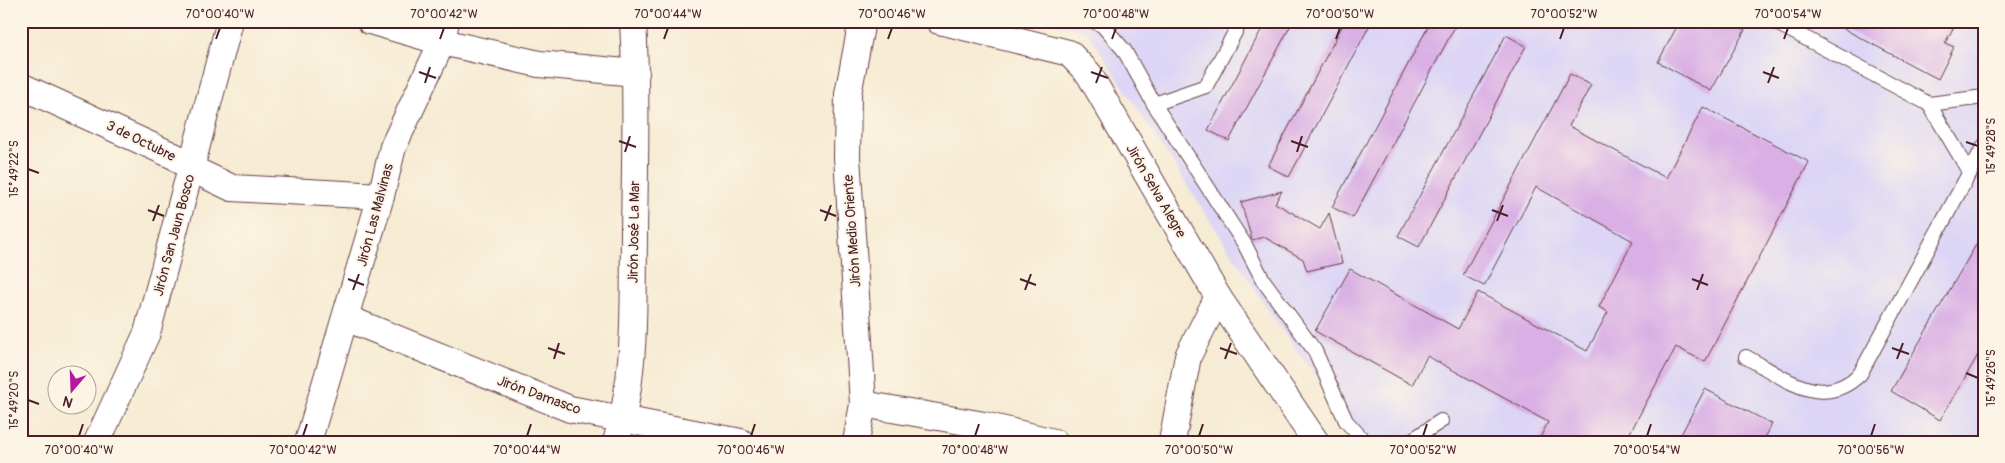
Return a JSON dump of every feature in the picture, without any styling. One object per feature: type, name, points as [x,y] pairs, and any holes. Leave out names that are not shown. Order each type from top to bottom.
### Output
[{"type":"street","name":"Jirón San Jaun Bosco","points":[[97,442],[147,333],[230,21]]},
{"type":"street","points":[[370,21],[444,32],[539,64],[636,73]]},
{"type":"street","name":"Jirón José La Mar","points":[[619,430],[632,352],[636,73],[633,21]]},
{"type":"street","name":"Jirón Medio Oriente","points":[[856,442],[863,404],[847,157],[848,94],[862,21]]},
{"type":"street","name":"Jirón Selva Alegre","points":[[939,21],[1069,53],[1089,74],[1218,297],[1316,442]]},
{"type":"street","name":"Jirón Las Malvinas","points":[[308,442],[382,196],[393,147],[444,32]]},
{"type":"street","name":"3 de Octubre","points":[[21,86],[176,157],[192,169],[232,188],[382,196]]},
{"type":"street","points":[[1172,442],[1188,356],[1218,297]]},
{"type":"street","name":"Jirón Damasco","points":[[346,318],[619,430],[741,442]]},
{"type":"street","points":[[863,404],[984,425],[1054,442]]},
{"type":"lane","points":[[1094,21],[1102,25],[1124,50],[1154,104],[1245,245],[1263,280],[1315,352],[1346,421],[1365,442]]},
{"type":"lane","points":[[1154,104],[1206,86],[1241,21]]},
{"type":"lane","points":[[1773,21],[1929,104],[1970,173]]},
{"type":"lane","points":[[1929,104],[1984,97]]},
{"type":"lane","points":[[1746,357],[1796,384],[1818,392],[1833,391],[1848,386],[1860,374],[1984,146]]},
{"type":"lane","points":[[1409,442],[1441,421]]},
{"type":"shaded area","points":[[1043,21],[1984,21],[1984,442],[1365,442],[1284,334],[1087,31]]},
{"type":"building","points":[[1266,21],[1293,21],[1229,141],[1208,130]]},
{"type":"building","points":[[1345,21],[1372,21],[1289,177],[1268,166]]},
{"type":"building","points":[[1431,21],[1458,21],[1353,218],[1332,207]]},
{"type":"building","points":[[1680,21],[1729,21],[1745,30],[1711,91],[1658,62]]},
{"type":"building","points":[[1829,21],[1957,21],[1945,43],[1954,47],[1938,79]]},
{"type":"building","points":[[1506,35],[1526,46],[1419,247],[1398,236]]},
{"type":"building","points":[[1570,74],[1591,85],[1569,126],[1666,178],[1703,107],[1809,162],[1705,362],[1676,347],[1625,442],[1538,442],[1548,422],[1427,356],[1412,385],[1315,331],[1350,269],[1458,329],[1478,292],[1587,351],[1608,312],[1599,307],[1633,241],[1536,187],[1484,286],[1463,275]]},
{"type":"building","points":[[1282,191],[1275,203],[1320,229],[1329,213],[1342,263],[1307,271],[1303,259],[1264,237],[1252,240],[1241,202]]},
{"type":"building","points":[[1984,231],[1984,345],[1940,420],[1891,391]]},
{"type":"building","points":[[1705,389],[1772,424],[1763,442],[1677,442]]}]
